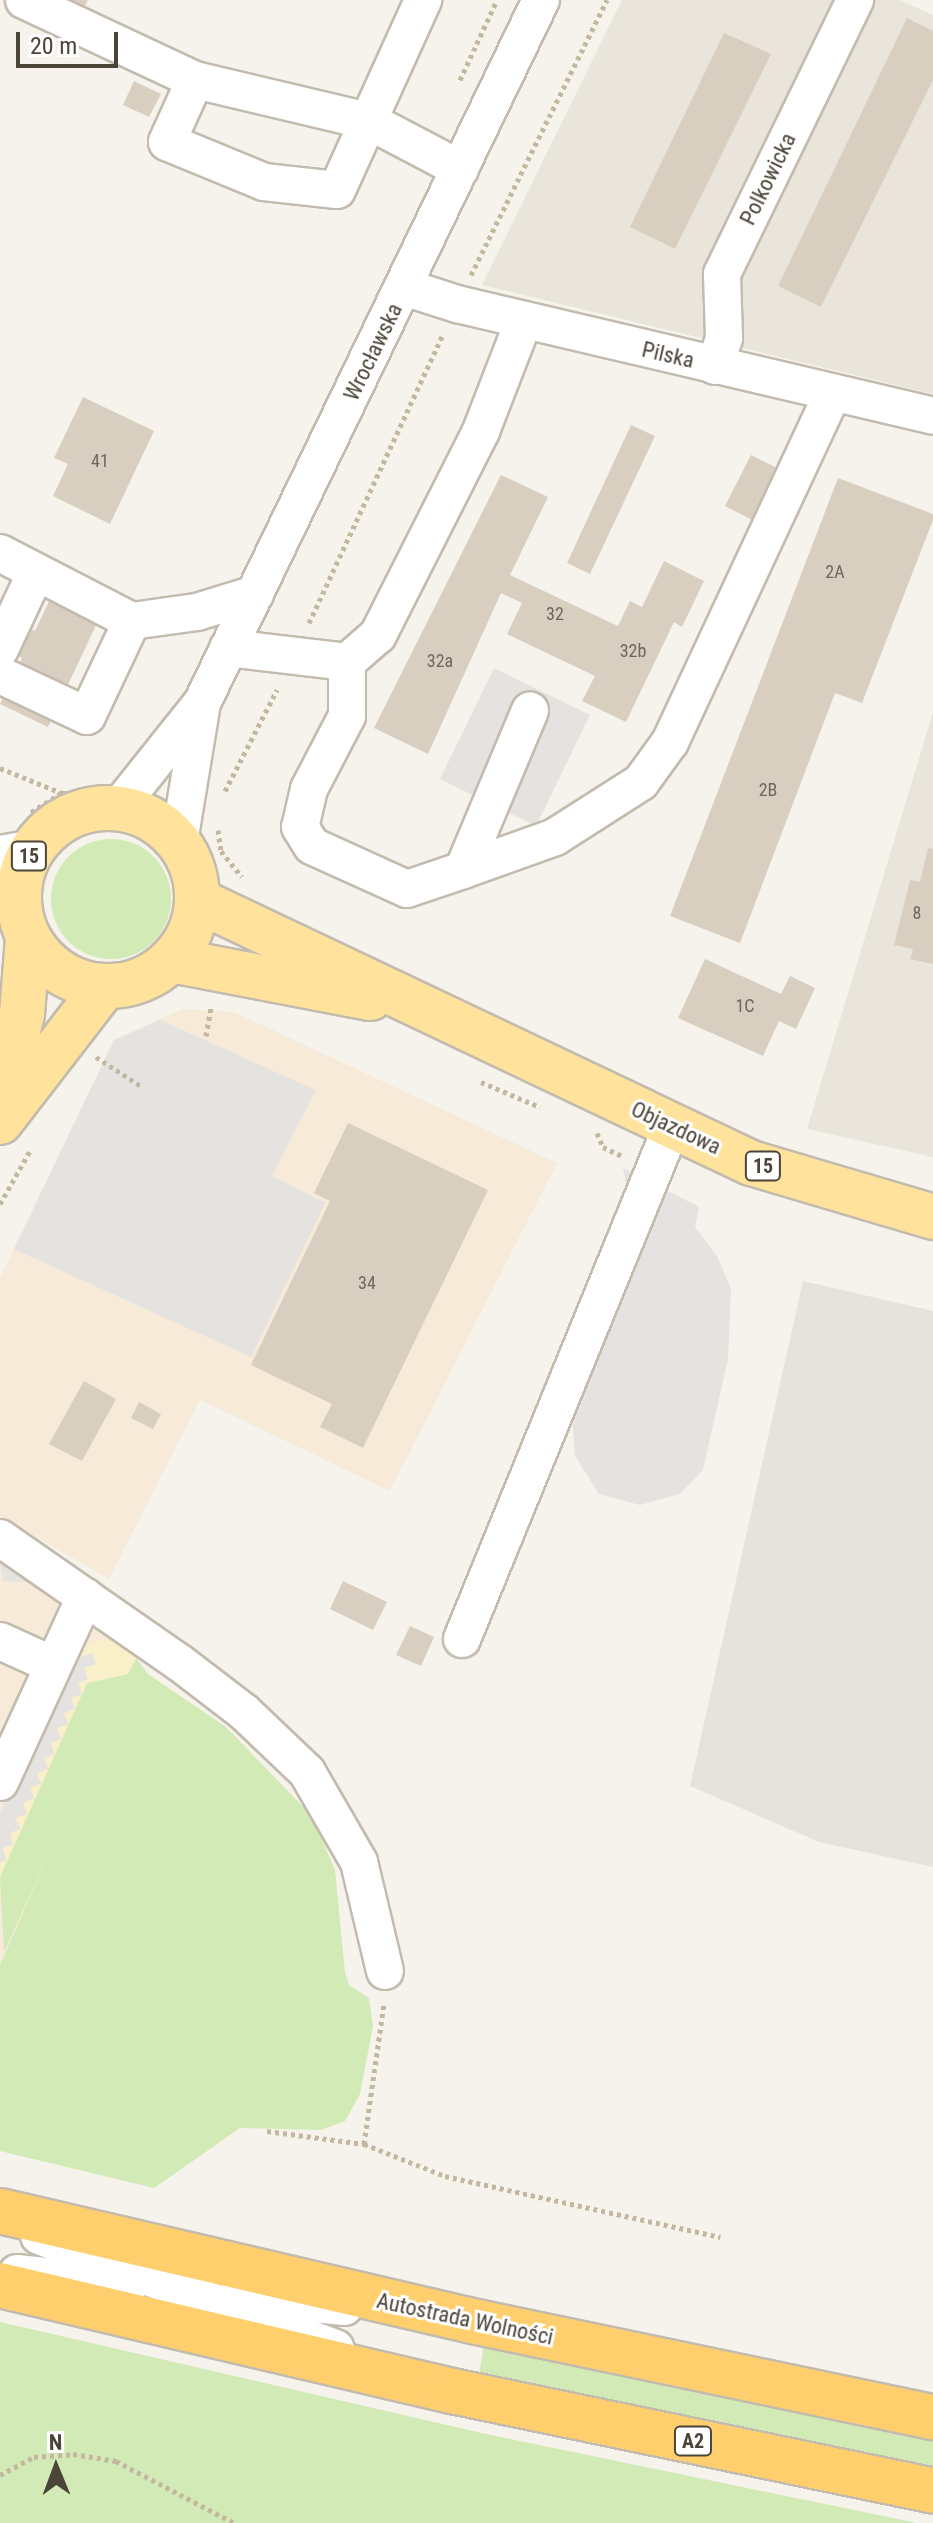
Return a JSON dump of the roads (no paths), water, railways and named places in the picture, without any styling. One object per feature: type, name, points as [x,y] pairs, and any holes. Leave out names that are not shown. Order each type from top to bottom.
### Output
[{"type":"highway","name":"Autostrada Wolności","points":[[0,2211],[477,2322],[933,2417]]},
{"type":"highway","name":"A2","points":[[0,2285],[452,2391],[933,2491]]},
{"type":"main road","points":[[16,916],[60,972],[105,986],[129,983],[171,960],[194,922],[197,900],[193,870],[198,832],[152,819],[105,800]]},
{"type":"main road","name":"15","points":[[0,1103],[22,1014],[16,916],[18,840],[105,800]]},
{"type":"main road","name":"Objazdowa","points":[[197,900],[751,1163],[933,1217]]},
{"type":"main road","name":"Objazdowa","points":[[171,960],[432,1009]]},
{"type":"main road","points":[[0,1122],[68,1039],[105,986]]},
{"type":"street","points":[[24,0],[195,80],[369,121],[460,169]]},
{"type":"street","points":[[195,80],[167,142],[264,182],[337,190],[423,0]]},
{"type":"street","name":"Wrocławska","points":[[198,832],[187,772],[202,703],[541,0]]},
{"type":"street","name":"Polkowicka","points":[[715,366],[724,338],[722,274],[855,0]]},
{"type":"street","name":"Pilska","points":[[404,287],[457,304],[933,416]]},
{"type":"street","points":[[228,648],[347,662],[378,635],[481,431],[524,320]]},
{"type":"street","points":[[347,662],[347,716],[309,789],[300,827],[312,846],[407,889],[555,837],[641,782],[670,742],[833,393]]},
{"type":"street","points":[[0,553],[132,621],[197,612],[255,594]]},
{"type":"street","points":[[0,649],[36,572]]},
{"type":"street","points":[[0,675],[87,716],[132,621]]},
{"type":"street","name":"Wrocławska","points":[[105,800],[202,703]]},
{"type":"street","points":[[463,870],[530,711]]},
{"type":"street","points":[[462,1639],[672,1126]]},
{"type":"street","points":[[0,1538],[244,1712],[307,1772],[359,1862],[385,1971]]},
{"type":"street","points":[[0,1782],[10,1744],[85,1597]]},
{"type":"street","points":[[0,1641],[51,1664]]},
{"type":"street","points":[[0,2222],[452,2391]]},
{"type":"street","points":[[0,2271],[477,2322]]}]
